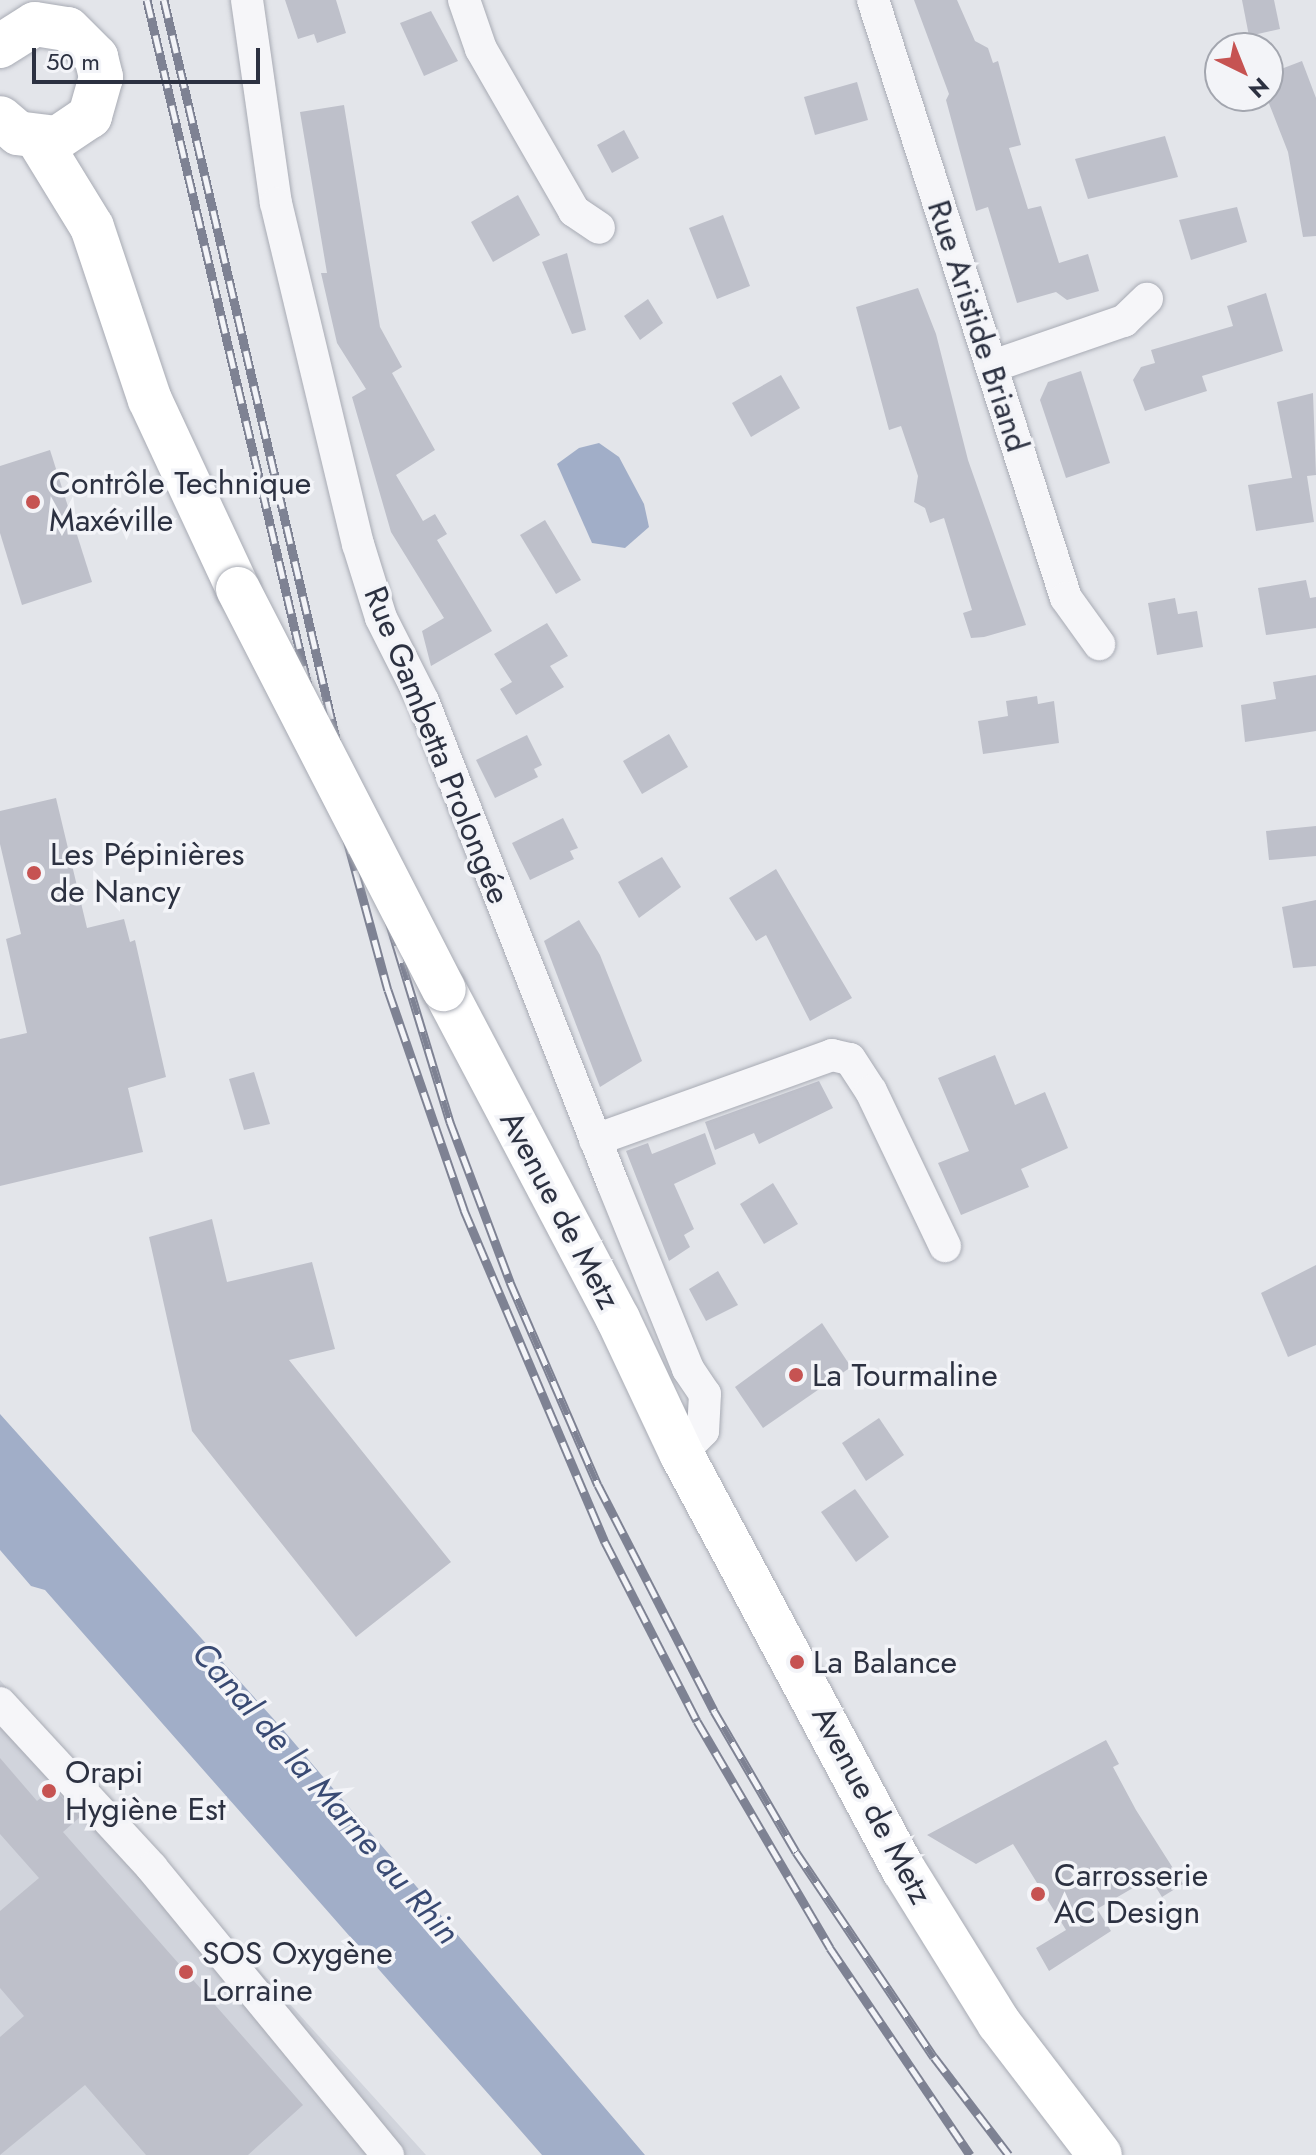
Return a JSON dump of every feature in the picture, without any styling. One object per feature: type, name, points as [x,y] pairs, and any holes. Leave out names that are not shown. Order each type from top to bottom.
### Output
[{"type":"main road","points":[[15,25],[35,24],[66,14]]},
{"type":"main road","name":"Avenue de Metz","points":[[66,14],[96,57],[101,77],[90,116],[92,227]]},
{"type":"main road","points":[[0,118],[18,133],[38,139],[57,138],[90,116]]},
{"type":"main road","name":"Avenue de Metz","points":[[38,139],[92,227],[150,400],[238,589],[618,1319],[681,1453],[904,1870],[959,1963],[1045,2088],[1100,2155]]},
{"type":"street","name":"Rue Gambetta Prolongée","points":[[247,0],[276,203],[358,544],[381,618],[423,701],[688,1369],[705,1394],[707,1409],[703,1431],[681,1453]]},
{"type":"street","points":[[464,0],[481,49],[574,211],[599,228]]},
{"type":"street","name":"Rue Aristide Briand","points":[[873,0],[1066,598],[1099,644]]},
{"type":"street","points":[[993,366],[1124,321],[1147,299]]},
{"type":"street","points":[[595,1140],[832,1055],[850,1059],[871,1091],[945,1246]]},
{"type":"street","points":[[0,1703],[152,1868],[388,2155]]},
{"type":"shaded area","points":[[0,1680],[29,1715],[426,2155],[0,2155]]},
{"type":"water","points":[[599,443],[619,457],[644,504],[649,527],[625,548],[592,543],[557,464],[579,448]]},
{"type":"water","name":"Canal de la Marne au Rhin","points":[[0,1414],[279,1725],[645,2155],[542,2155],[45,1590],[31,1586],[0,1550]]},
{"type":"building","points":[[285,0],[336,0],[346,33],[317,43],[314,34],[298,39]]},
{"type":"building","points":[[914,0],[957,0],[975,41],[988,48],[993,63],[998,61],[1021,145],[1009,148],[1028,209],[1041,206],[1059,263],[1088,254],[1099,291],[1067,300],[1056,292],[1017,303],[988,207],[976,211],[946,100],[949,94]]},
{"type":"building","points":[[1242,0],[1274,0],[1280,29],[1248,32]]},
{"type":"building","points":[[431,11],[458,61],[424,76],[400,23]]},
{"type":"building","points":[[1302,61],[1316,98],[1316,236],[1303,237],[1288,152],[1272,112],[1284,112],[1284,68]]},
{"type":"building","points":[[857,82],[868,120],[815,135],[804,97]]},
{"type":"building","points":[[344,105],[380,327],[402,367],[392,373],[435,450],[396,475],[423,521],[435,514],[447,534],[437,540],[492,631],[431,666],[422,631],[444,618],[391,532],[352,397],[366,389],[337,343],[321,273],[327,273],[300,112]]},
{"type":"building","points":[[624,130],[639,158],[612,173],[597,145]]},
{"type":"building","points":[[1165,136],[1178,177],[1088,199],[1075,159]]},
{"type":"building","points":[[518,195],[540,235],[493,262],[471,222]]},
{"type":"building","points":[[1237,207],[1247,242],[1191,260],[1179,220]]},
{"type":"building","points":[[723,215],[750,286],[717,299],[689,228]]},
{"type":"building","points":[[567,253],[586,330],[572,334],[542,262]]},
{"type":"building","points":[[918,288],[936,334],[968,460],[1026,625],[984,637],[971,638],[963,613],[972,610],[944,518],[930,523],[925,508],[914,502],[918,476],[901,426],[889,430],[856,307]]},
{"type":"building","points":[[1266,293],[1283,351],[1202,376],[1207,391],[1145,411],[1133,380],[1141,367],[1155,363],[1151,350],[1233,326],[1227,306]]},
{"type":"building","points":[[648,299],[663,323],[640,340],[624,316]]},
{"type":"building","points":[[1081,371],[1110,463],[1066,478],[1040,400],[1048,382]]},
{"type":"building","points":[[781,375],[800,408],[751,437],[732,403]]},
{"type":"building","points":[[1313,393],[1316,475],[1307,476],[1314,522],[1256,531],[1248,485],[1292,478],[1277,402]]},
{"type":"building","name":"Contrôle Technique Maxéville","points":[[50,450],[92,582],[22,605],[0,533],[0,466]]},
{"type":"building","points":[[545,520],[581,580],[556,594],[520,535]]},
{"type":"building","points":[[1306,580],[1310,598],[1316,597],[1316,628],[1266,635],[1258,588]]},
{"type":"building","points":[[1175,598],[1178,614],[1197,611],[1203,647],[1157,655],[1148,603]]},
{"type":"building","points":[[547,623],[568,656],[550,666],[564,687],[516,715],[500,689],[512,682],[494,654]]},
{"type":"building","points":[[1316,675],[1316,731],[1245,742],[1241,705],[1276,699],[1273,682]]},
{"type":"building","points":[[1037,696],[1038,704],[1054,701],[1059,743],[983,754],[978,721],[1008,716],[1006,701]]},
{"type":"building","points":[[669,734],[688,767],[642,794],[623,761]]},
{"type":"building","points":[[527,735],[542,765],[534,769],[538,777],[495,798],[476,760]]},
{"type":"building","points":[[56,798],[87,928],[124,919],[130,942],[135,940],[166,1077],[128,1088],[143,1152],[0,1186],[0,1039],[27,1033],[6,939],[21,934],[0,844],[0,811]]},
{"type":"building","points":[[563,818],[578,848],[570,851],[574,859],[530,880],[512,843]]},
{"type":"building","points":[[1316,826],[1316,856],[1269,860],[1266,831]]},
{"type":"building","points":[[662,857],[681,887],[639,918],[618,882]]},
{"type":"building","points":[[776,869],[852,998],[810,1021],[766,935],[756,941],[729,898]]},
{"type":"building","points":[[1316,900],[1316,966],[1293,968],[1282,907]]},
{"type":"building","points":[[579,920],[600,955],[642,1061],[600,1087],[544,941]]},
{"type":"building","points":[[995,1055],[1015,1105],[1045,1092],[1068,1148],[1021,1169],[1029,1187],[961,1215],[938,1163],[969,1151],[938,1078]]},
{"type":"building","points":[[254,1072],[270,1124],[244,1130],[229,1079]]},
{"type":"building","points":[[819,1081],[833,1108],[759,1144],[754,1133],[715,1150],[705,1122]]},
{"type":"building","points":[[705,1133],[716,1164],[674,1184],[694,1229],[684,1235],[690,1247],[669,1261],[626,1151],[648,1143],[652,1154]]},
{"type":"building","points":[[773,1183],[798,1224],[764,1244],[740,1204]]},
{"type":"building","points":[[212,1219],[227,1282],[312,1262],[335,1349],[289,1360],[451,1562],[356,1637],[192,1431],[149,1237]]},
{"type":"building","points":[[1316,1265],[1316,1345],[1288,1357],[1261,1293]]},
{"type":"building","points":[[718,1271],[738,1305],[706,1321],[689,1289]]},
{"type":"building","name":"La Tourmaline","points":[[822,1323],[851,1367],[763,1428],[735,1387]]},
{"type":"building","points":[[879,1418],[904,1455],[866,1481],[842,1443]]},
{"type":"building","points":[[855,1489],[889,1537],[856,1562],[821,1512]]},
{"type":"building","points":[[1106,1740],[1119,1764],[1113,1767],[1183,1884],[1162,1897],[1150,1878],[1097,1909],[1111,1931],[1049,1971],[1036,1948],[1066,1930],[1013,1844],[976,1864],[927,1835]]},
{"type":"building","points":[[0,1758],[37,1801],[53,1788],[80,1817],[63,1832],[303,2105],[248,2155],[146,2155],[85,2085],[0,2155],[0,2037],[24,2016],[0,1988],[0,1911],[39,1878],[0,1834]]},
{"type":"railway","points":[[147,0],[327,766],[388,990],[464,1210],[605,1542],[697,1721],[830,1948],[970,2155]]},
{"type":"railway","points":[[164,0],[344,773],[450,1122],[510,1282],[598,1485],[714,1711],[796,1852],[934,2057],[1009,2155]]},
{"type":"place","name":"Contrôle Technique Maxéville","points":[[33,502]]},
{"type":"place","name":"Les Pépinières de Nancy","points":[[34,873]]},
{"type":"place","name":"La Tourmaline","points":[[796,1375]]},
{"type":"place","name":"La Balance","points":[[797,1662]]},
{"type":"place","name":"Orapi Hygiène Est","points":[[49,1791]]},
{"type":"place","name":"Carrosserie AC Design","points":[[1038,1894]]},
{"type":"place","name":"SOS Oxygène Lorraine","points":[[186,1972]]}]
